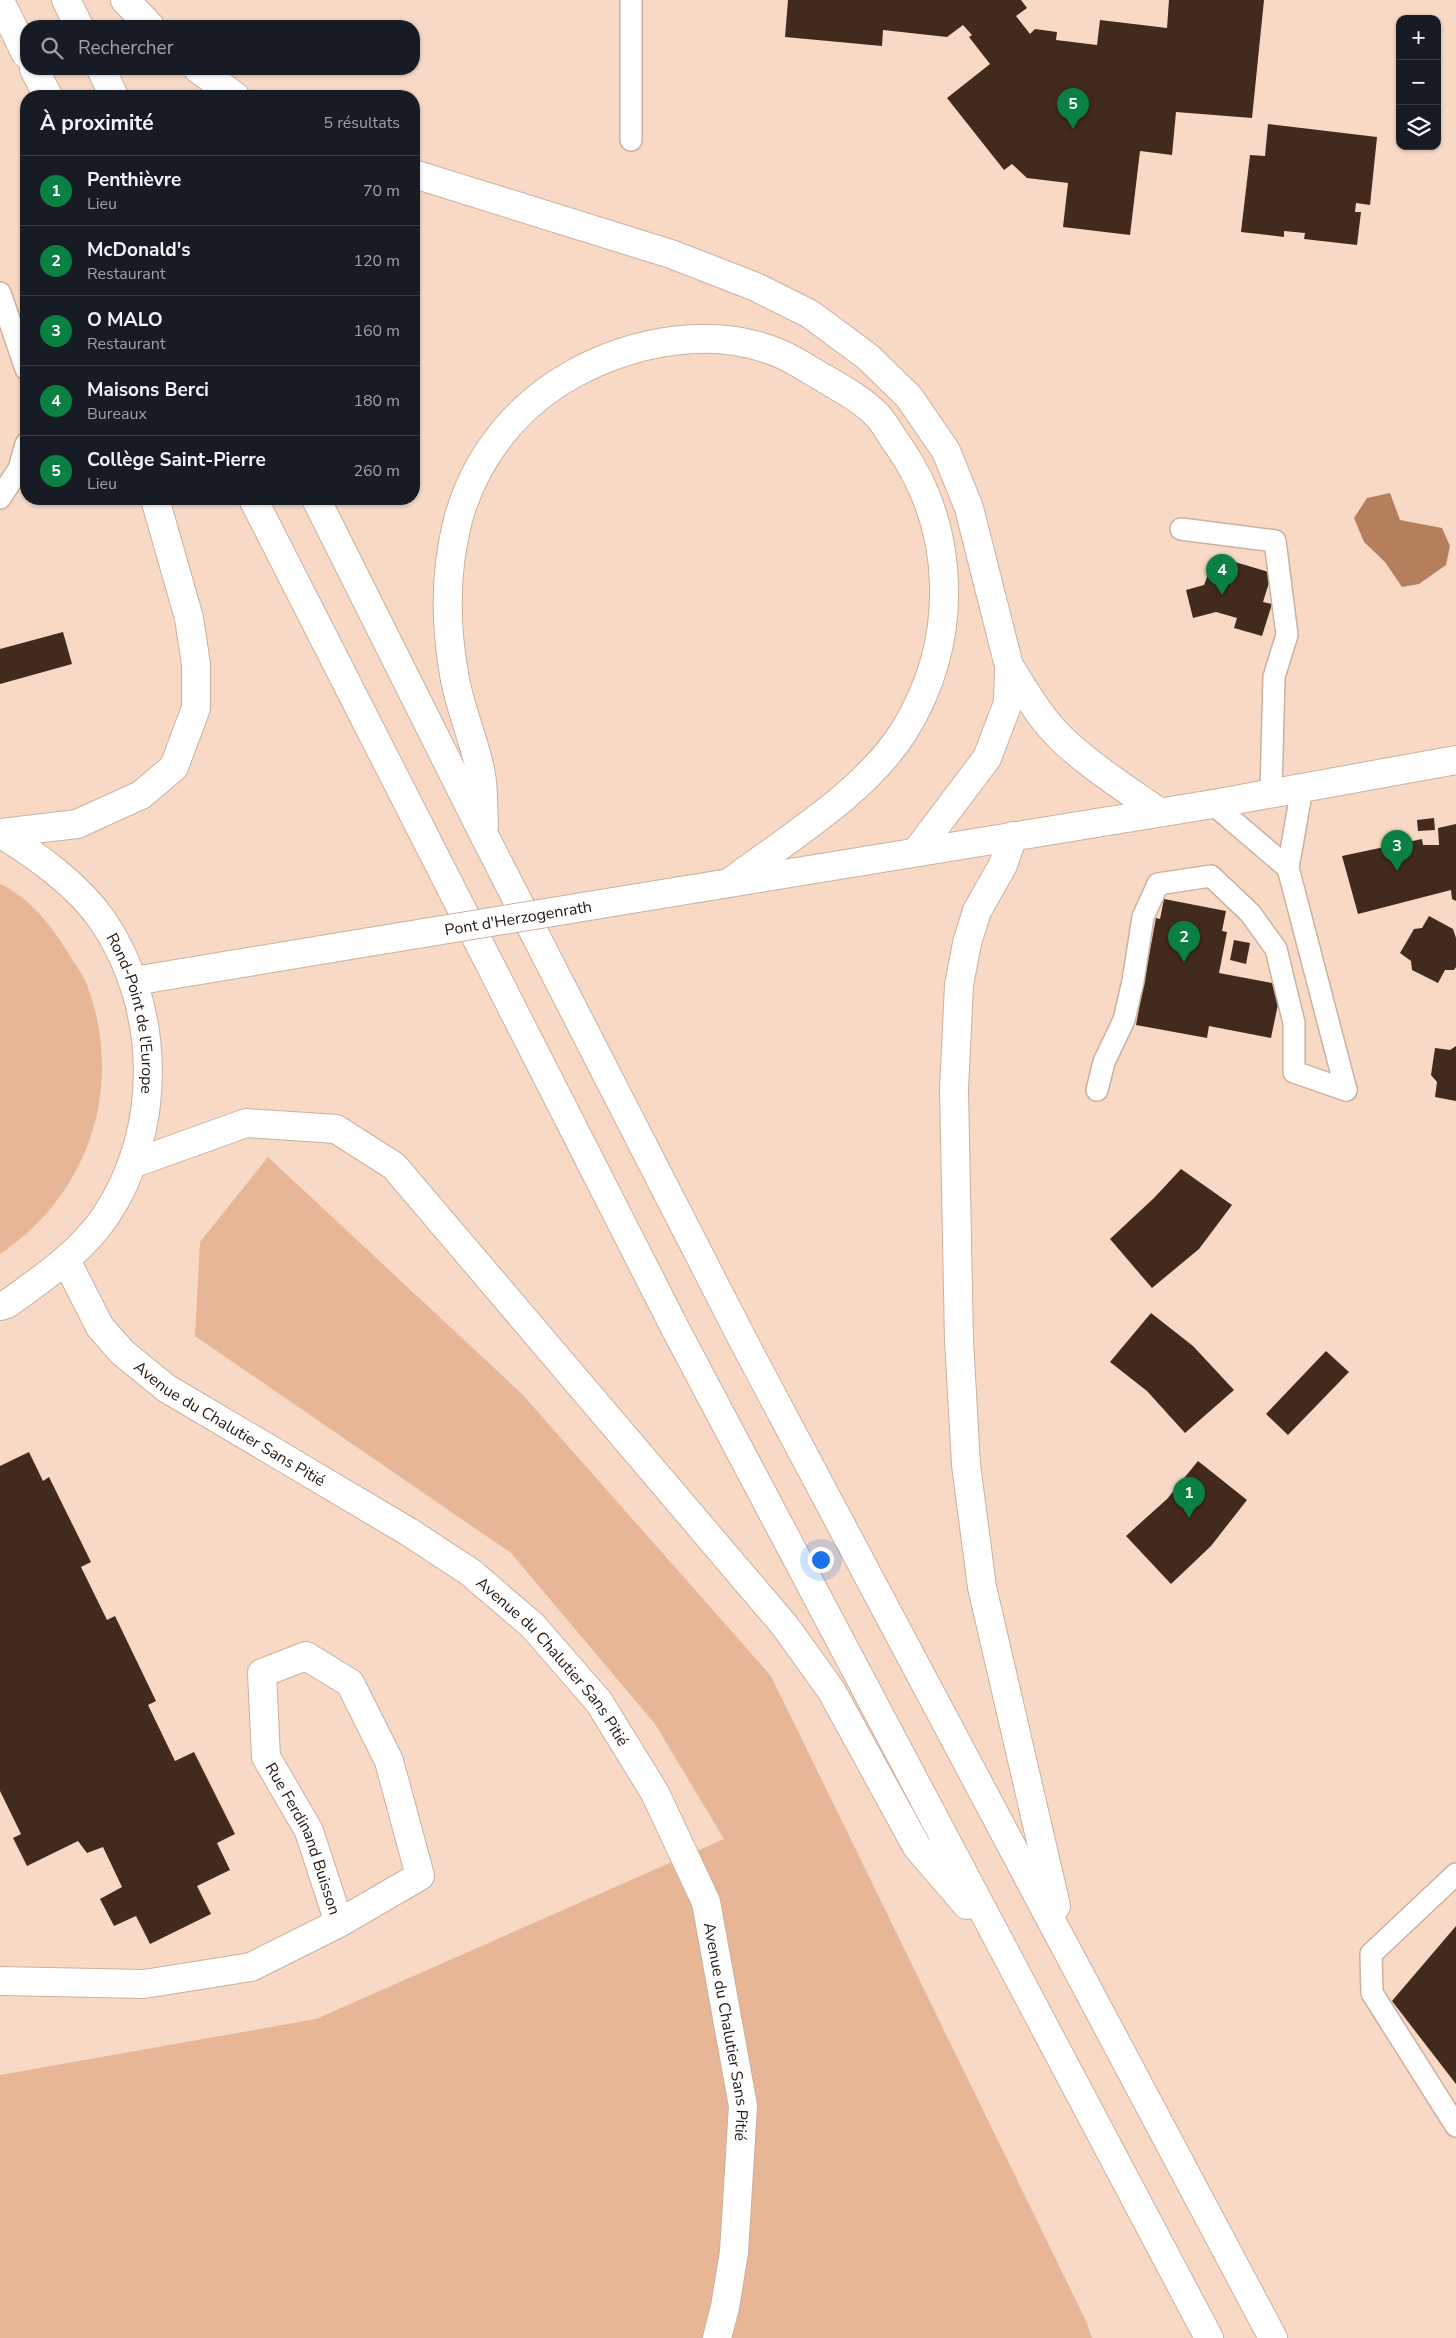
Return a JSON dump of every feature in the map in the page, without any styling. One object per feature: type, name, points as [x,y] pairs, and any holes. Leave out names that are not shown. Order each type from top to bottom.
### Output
[{"type":"main road","points":[[66,0],[76,20]]},
{"type":"main road","points":[[125,0],[144,20]]},
{"type":"main road","points":[[0,1],[20,42]]},
{"type":"main road","points":[[34,75],[36,90]]},
{"type":"main road","points":[[36,75],[45,90]]},
{"type":"main road","points":[[104,75],[111,90]]},
{"type":"main road","points":[[206,75],[227,90]]},
{"type":"main road","points":[[420,176],[671,254],[756,287],[810,314],[868,357],[909,397],[946,451],[970,508],[1009,666],[1008,703],[987,758],[916,852]]},
{"type":"main road","points":[[485,837],[481,773],[454,676],[447,614],[450,560],[457,525],[478,470],[505,428],[547,389],[595,362],[643,346],[686,338],[734,341],[782,354],[834,384],[877,416],[912,465],[933,512],[944,566],[944,605],[938,655],[923,695],[903,732],[874,771],[842,799],[729,883]]},
{"type":"main road","points":[[0,833],[77,824],[141,795],[174,766],[196,708],[196,664],[189,618],[157,505]]},
{"type":"main road","points":[[256,505],[676,1330],[1209,2338]]},
{"type":"main road","points":[[319,505],[485,837],[746,1346],[982,1786],[1065,1947],[1273,2338]]},
{"type":"main road","points":[[1009,666],[1032,703],[1056,733],[1107,776],[1159,812]]},
{"type":"main road","name":"Pont d'Herzogenrath","points":[[134,981],[1213,804],[1456,760]]},
{"type":"main road","name":"Rond-Point de l'Europe","points":[[0,833],[57,871],[102,921],[134,981],[148,1041],[147,1104],[132,1164],[105,1217],[67,1262],[7,1304],[0,1306]]},
{"type":"main road","points":[[1013,836],[1003,865],[978,911],[967,943],[959,985],[954,1089],[959,1340],[966,1465],[982,1587],[1065,1947]]},
{"type":"main road","points":[[132,1164],[246,1123],[336,1129],[394,1166],[784,1626],[831,1690],[917,1847],[997,1938]]},
{"type":"main road","name":"Avenue du Chalutier Sans Pitié","points":[[67,1262],[100,1327],[129,1358],[166,1388],[409,1532],[470,1572],[532,1626],[599,1702],[655,1792],[706,1902],[743,2106],[734,2252],[725,2306],[716,2338]]},
{"type":"main road","name":"Rue Ferdinand Buisson","points":[[0,1981],[144,1984],[251,1967],[339,1923],[420,1876],[389,1761],[350,1683],[306,1656],[262,1673],[266,1757],[310,1831],[339,1923]]},
{"type":"lane","points":[[631,0],[631,140]]},
{"type":"lane","points":[[0,293],[20,351]]},
{"type":"lane","points":[[0,498],[20,465]]},
{"type":"lane","points":[[1181,529],[1275,541],[1287,635],[1274,677],[1271,793]]},
{"type":"lane","points":[[1097,1090],[1104,1062],[1124,1020],[1144,918],[1158,884],[1211,876],[1250,913],[1276,949],[1294,1023],[1294,1072],[1346,1090],[1288,868],[1302,788]]},
{"type":"lane","points":[[1213,804],[1288,868]]},
{"type":"lane","points":[[1456,1874],[1371,1954],[1372,1993],[1456,2126]]},
{"type":"shaded area","points":[[1390,493],[1400,520],[1442,528],[1450,546],[1446,565],[1419,584],[1402,587],[1385,562],[1364,542],[1354,518],[1367,498]]},
{"type":"shaded area","points":[[0,884],[21,896],[39,913],[55,933],[83,977],[98,1023],[102,1061],[100,1099],[91,1135],[77,1170],[56,1201],[31,1230],[0,1254]]},
{"type":"shaded area","points":[[268,1157],[522,1394],[771,1676],[1086,2321],[1092,2338],[0,2338],[0,2075],[316,2019],[724,1839],[655,1724],[511,1553],[195,1336],[200,1242]]},
{"type":"building","points":[[788,0],[1021,0],[1027,8],[1016,16],[1030,34],[1035,29],[1057,32],[1056,40],[1097,45],[1100,20],[1167,28],[1169,0],[1264,0],[1252,118],[1176,112],[1172,155],[1140,151],[1130,235],[1063,227],[1068,183],[1027,178],[1012,164],[1004,170],[947,98],[990,64],[969,37],[972,35],[963,25],[947,37],[883,30],[882,46],[785,37]]},
{"type":"building","points":[[1268,124],[1377,137],[1370,205],[1356,203],[1355,212],[1361,212],[1357,245],[1304,239],[1305,233],[1284,231],[1284,237],[1241,232],[1250,155],[1265,156]]},
{"type":"building","points":[[1215,556],[1272,573],[1263,602],[1272,604],[1262,636],[1234,628],[1237,618],[1216,612],[1193,618],[1186,590],[1204,585]]},
{"type":"building","points":[[63,632],[72,664],[0,684],[0,649]]},
{"type":"building","points":[[1434,818],[1435,830],[1418,831],[1417,820]]},
{"type":"building","points":[[1456,824],[1456,901],[1452,899],[1451,890],[1358,914],[1342,856],[1422,839],[1423,845],[1439,845],[1438,828]]},
{"type":"building","points":[[1164,899],[1226,911],[1222,931],[1227,932],[1219,973],[1282,985],[1271,1038],[1209,1026],[1207,1038],[1136,1025],[1156,918],[1160,919]]},
{"type":"building","points":[[1429,916],[1453,929],[1456,938],[1456,967],[1454,970],[1445,970],[1438,983],[1412,970],[1411,961],[1400,953],[1414,929],[1422,928]]},
{"type":"building","points":[[1234,940],[1250,943],[1246,964],[1230,960]]},
{"type":"building","points":[[1456,1046],[1456,1101],[1435,1097],[1437,1082],[1431,1075],[1435,1048],[1450,1050]]},
{"type":"building","points":[[1181,1169],[1232,1205],[1199,1249],[1152,1288],[1110,1239],[1154,1198]]},
{"type":"building","points":[[1151,1313],[1193,1346],[1234,1390],[1185,1433],[1147,1391],[1110,1362]]},
{"type":"building","points":[[1326,1351],[1349,1372],[1288,1435],[1266,1414]]},
{"type":"building","points":[[29,1452],[43,1481],[49,1477],[91,1562],[81,1567],[107,1620],[115,1616],[156,1701],[148,1705],[175,1761],[194,1752],[235,1834],[217,1843],[230,1870],[197,1886],[211,1914],[150,1944],[136,1916],[114,1926],[100,1899],[122,1887],[103,1847],[87,1853],[78,1841],[27,1866],[13,1838],[21,1834],[0,1791],[0,1466]]},
{"type":"building","points":[[1198,1461],[1247,1500],[1211,1546],[1171,1584],[1126,1536],[1167,1499]]},
{"type":"building","points":[[1456,1926],[1456,2084],[1392,2001]]},
{"type":"place","name":"Collège Saint-Pierre","points":[[1073,129]]},
{"type":"place","name":"Maisons Berci","points":[[1222,595]]},
{"type":"place","name":"O MALO","points":[[1397,871]]},
{"type":"place","name":"McDonald's","points":[[1184,962]]},
{"type":"place","name":"Penthièvre","points":[[1189,1518]]}]
